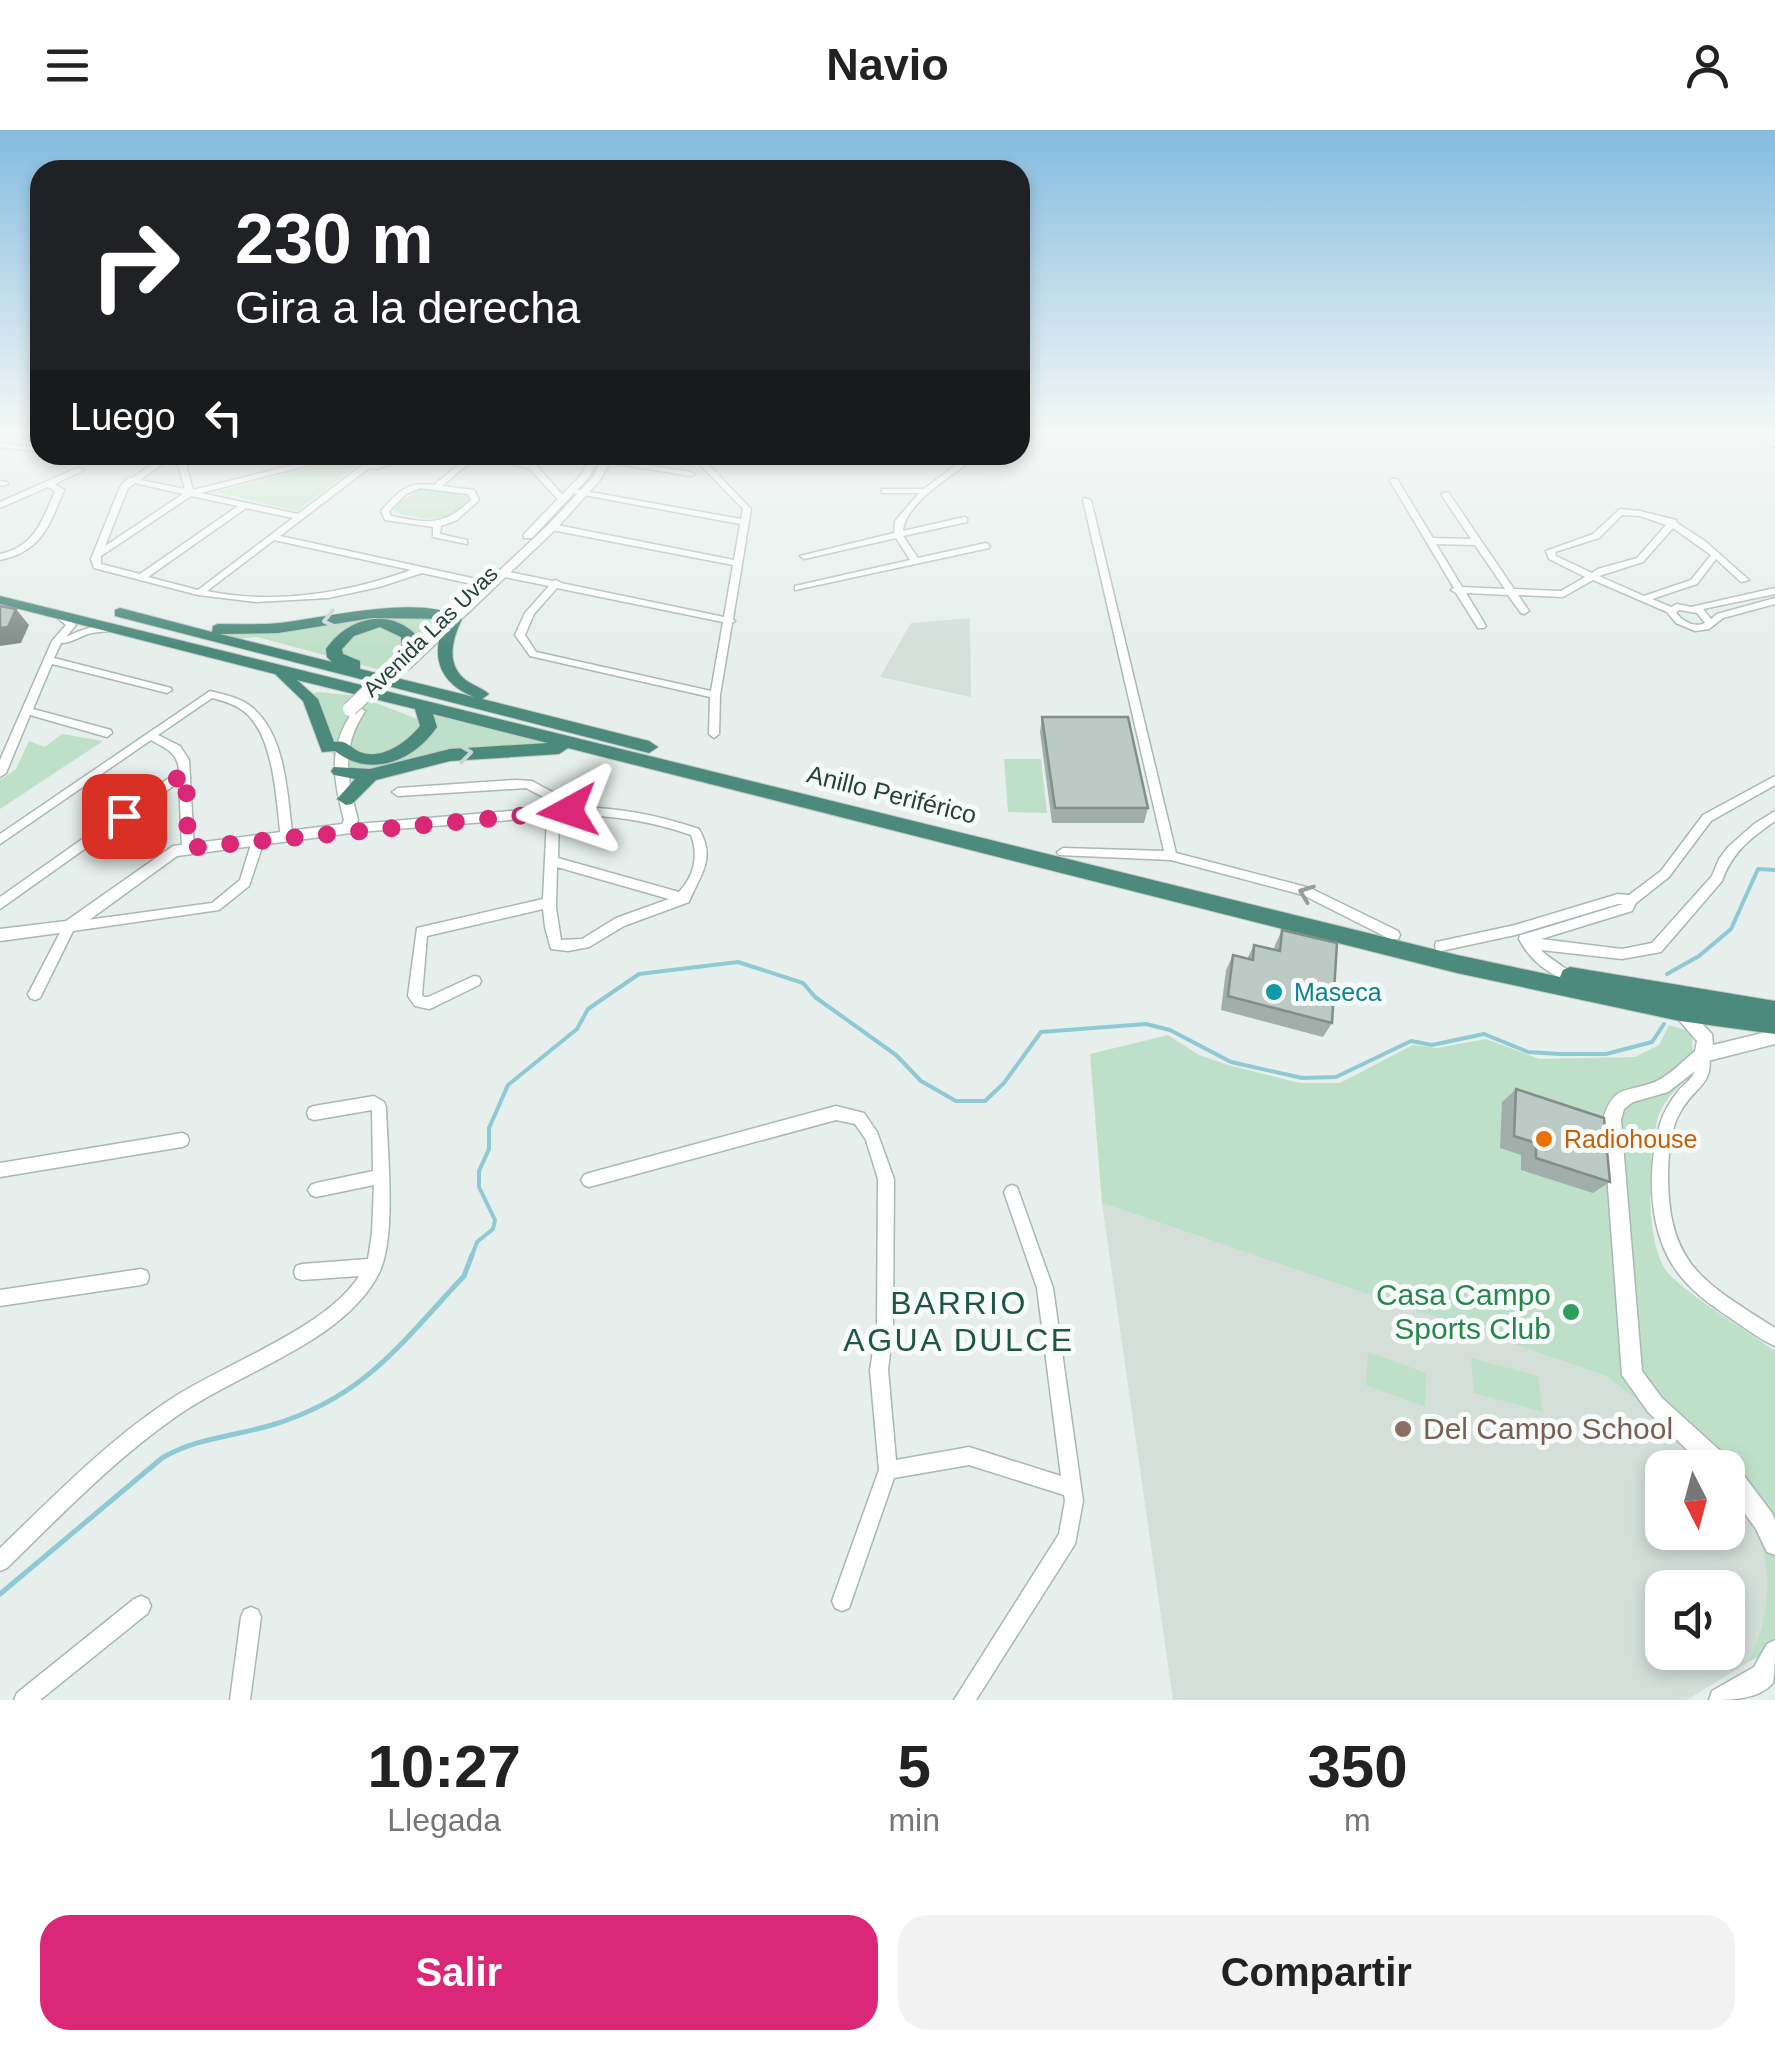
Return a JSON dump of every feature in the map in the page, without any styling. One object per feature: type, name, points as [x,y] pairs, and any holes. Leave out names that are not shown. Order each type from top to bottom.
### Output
[{"type":"highway","name":"Anillo Periférico","points":[[0,587],[179,627],[1440,946],[1563,974],[1775,1010]]},
{"type":"highway","name":"Anillo Periférico","points":[[0,600],[133,630],[1457,964],[1680,1012],[1775,1025]]},
{"type":"highway","points":[[179,627],[258,629],[312,624],[355,614],[452,612],[442,657],[449,675],[459,685],[572,728]]},
{"type":"highway","points":[[373,676],[335,657],[338,642],[350,632],[374,622],[395,625],[409,636],[405,661]]},
{"type":"highway","points":[[248,661],[290,678],[303,690],[334,747],[359,758],[374,759],[406,751],[429,727],[422,705]]},
{"type":"highway","points":[[340,771],[370,775],[428,760],[497,749],[542,746],[608,752]]},
{"type":"highway","points":[[346,799],[370,775]]},
{"type":"street","points":[[0,558],[35,544],[55,501]]},
{"type":"street","points":[[118,501],[94,564],[202,591],[266,600],[318,596],[370,586],[421,570]]},
{"type":"street","points":[[98,554],[178,501]]},
{"type":"street","points":[[228,501],[299,517]]},
{"type":"street","points":[[202,591],[320,501]]},
{"type":"street","points":[[395,501],[384,511],[388,518],[437,525],[448,523],[473,501]]},
{"type":"street","name":"Avenida Las Uvas","points":[[334,747],[354,710],[496,573],[562,501]]},
{"type":"street","name":"Avenida Las Uvas","points":[[496,573],[552,527],[572,501]]},
{"type":"street","points":[[630,501],[745,522]]},
{"type":"street","points":[[714,734],[715,695],[747,508],[741,501]]},
{"type":"street","points":[[915,501],[904,512],[897,528],[916,562]]},
{"type":"street","points":[[1087,501],[1172,856]]},
{"type":"street","points":[[1406,501],[1481,626]]},
{"type":"street","points":[[1449,501],[1524,611]]},
{"type":"street","points":[[143,576],[245,505]]},
{"type":"street","points":[[1744,580],[1688,529],[1650,514],[1620,512],[1596,536],[1550,551],[1552,557],[1672,610],[1705,608],[1775,590]]},
{"type":"street","points":[[804,556],[964,520]]},
{"type":"street","points":[[1456,590],[1563,594],[1591,575],[1640,560],[1673,522]]},
{"type":"street","points":[[437,525],[436,535],[464,542]]},
{"type":"street","points":[[552,527],[739,564]]},
{"type":"street","points":[[272,538],[485,584]]},
{"type":"street","points":[[1429,541],[1476,542]]},
{"type":"street","points":[[798,588],[986,546]]},
{"type":"street","points":[[1643,599],[1694,582],[1716,554]]},
{"type":"street","points":[[496,573],[730,620]]},
{"type":"street","name":"Avenida Las Uvas","points":[[452,612],[485,584]]},
{"type":"street","points":[[556,584],[523,623],[520,635],[533,654],[715,695]]},
{"type":"street","points":[[1672,610],[1676,620],[1687,626],[1706,628],[1720,616],[1775,601]]},
{"type":"street","points":[[1690,608],[1705,614],[1712,624]]},
{"type":"street","points":[[56,611],[87,630],[133,630]]},
{"type":"street","points":[[0,773],[50,656],[72,624]]},
{"type":"street","points":[[50,656],[73,636],[87,630]]},
{"type":"street","points":[[50,656],[168,690]]},
{"type":"street","points":[[0,840],[210,694],[238,701],[265,724],[287,838]]},
{"type":"street","points":[[29,710],[107,733]]},
{"type":"street","points":[[153,737],[176,749],[186,772],[188,848]]},
{"type":"street","points":[[334,747],[330,760],[340,771],[350,820],[346,829]]},
{"type":"street","points":[[0,904],[186,772]]},
{"type":"street","points":[[1440,946],[1522,937],[1628,908],[1631,900],[1665,874],[1706,818],[1775,780]]},
{"type":"street","points":[[35,994],[69,927],[163,856],[188,848],[346,829],[552,812],[598,809],[626,812],[695,832],[702,842],[700,866],[685,899],[622,921],[580,948],[556,945],[549,924],[552,812],[550,796],[528,784],[398,792]]},
{"type":"street","points":[[1522,937],[1622,954],[1656,948],[1718,878],[1720,865],[1732,851],[1775,815]]},
{"type":"street","points":[[0,935],[215,907],[245,883],[258,841]]},
{"type":"street","points":[[1063,852],[1172,856],[1306,890],[1394,935]]},
{"type":"street","points":[[550,860],[685,899]]},
{"type":"street","points":[[474,980],[429,1003],[420,1002],[415,996],[421,932],[550,903]]},
{"type":"street","points":[[1522,937],[1544,961],[1563,974]]},
{"type":"street","points":[[1680,1012],[1706,1040],[1701,1078],[1686,1090],[1665,1122],[1659,1196],[1665,1238],[1680,1266],[1702,1290],[1775,1338]]},
{"type":"street","points":[[1703,1450],[1656,1405],[1632,1375],[1612,1120],[1616,1105],[1628,1095],[1662,1087],[1702,1055],[1775,1037]]},
{"type":"street","points":[[0,1561],[120,1450],[174,1406],[291,1342],[324,1320],[364,1284],[378,1249],[379,1107],[374,1103],[314,1113]]},
{"type":"street","points":[[589,1180],[836,1114],[859,1118],[872,1138],[886,1180],[885,1326],[879,1370],[888,1470],[842,1601]]},
{"type":"street","points":[[0,1170],[182,1140]]},
{"type":"street","points":[[316,1190],[379,1177]]},
{"type":"street","points":[[964,1700],[1068,1537],[1072,1488],[1046,1288],[1012,1192]]},
{"type":"street","points":[[302,1272],[374,1266]]},
{"type":"street","points":[[0,1298],[140,1277]]},
{"type":"street","points":[[888,1470],[969,1456],[1072,1488]]},
{"type":"street","points":[[1745,1496],[1775,1544]]},
{"type":"street","points":[[24,1700],[141,1606]]},
{"type":"street","points":[[240,1700],[251,1616]]},
{"type":"street","points":[[1722,1700],[1769,1673],[1775,1652]]},
{"type":"shaded area","points":[[970,618],[971,697],[880,677],[911,623]]},
{"type":"shaded area","name":"Del Campo School","points":[[1102,1203],[1606,1376],[1648,1407],[1694,1450],[1645,1450],[1645,1550],[1745,1550],[1745,1511],[1758,1532],[1770,1581],[1765,1629],[1745,1664],[1745,1570],[1645,1570],[1645,1670],[1735,1670],[1687,1700],[1173,1700]]},
{"type":"green space","points":[[256,501],[310,501],[297,511]]},
{"type":"green space","points":[[401,501],[467,501],[452,513],[434,519],[393,511]]},
{"type":"green space","points":[[445,615],[388,672],[257,637],[229,640],[212,635],[339,617]]},
{"type":"green space","points":[[319,692],[358,696],[420,720],[439,709],[468,723],[551,737],[543,747],[414,768],[340,771],[307,695]]},
{"type":"green space","points":[[62,734],[103,741],[0,809],[0,780],[16,769],[29,741],[45,747]]},
{"type":"green space","points":[[1004,759],[1041,759],[1047,813],[1008,812]]},
{"type":"green space","name":"Casa Campo Sports Club","points":[[1669,1025],[1692,1032],[1693,1072],[1663,1107],[1654,1137],[1650,1199],[1660,1259],[1668,1273],[1688,1291],[1775,1351],[1775,1650],[1748,1662],[1765,1612],[1767,1577],[1760,1541],[1745,1510],[1745,1450],[1704,1450],[1606,1376],[1102,1203],[1090,1054],[1168,1035],[1199,1055],[1228,1065],[1300,1083],[1340,1083],[1413,1045],[1437,1048],[1486,1039],[1539,1059],[1635,1057],[1659,1045]]},
{"type":"green space","points":[[1368,1352],[1426,1373],[1425,1407],[1366,1385]]},
{"type":"green space","points":[[1471,1358],[1538,1376],[1543,1412],[1474,1393]]},
{"type":"building","points":[[0,606],[16,609],[8,627],[0,628]]},
{"type":"building","points":[[1042,717],[1128,717],[1148,808],[1055,808]]},
{"type":"building","name":"Maseca","points":[[1282,930],[1337,943],[1332,1023],[1228,996],[1233,955],[1253,960],[1254,945],[1280,951]]},
{"type":"building","points":[[1516,1089],[1604,1118],[1610,1182],[1536,1158],[1536,1143],[1514,1136]]},
{"type":"waterway","points":[[1667,974],[1699,956],[1731,929],[1758,869],[1775,870]]},
{"type":"waterway","points":[[471,1258],[477,1242],[493,1229],[495,1220],[479,1187],[479,1171],[489,1149],[489,1128],[508,1085],[577,1029],[588,1009],[639,974],[738,962],[803,983],[815,997],[896,1055],[921,1081],[956,1101],[985,1101],[1004,1083],[1041,1032],[1146,1024],[1170,1030],[1231,1062],[1302,1078],[1336,1077],[1411,1041],[1432,1045],[1484,1034],[1528,1052],[1606,1054],[1652,1042],[1664,1024]]},
{"type":"waterway","points":[[0,1594],[162,1458],[188,1446],[304,1413],[357,1383],[400,1345],[464,1276],[472,1255]]},
{"type":"place","name":"Maseca","points":[[1274,992]]},
{"type":"place","name":"Radiohouse","points":[[1544,1139]]},
{"type":"place","name":"Casa Campo Sports Club","points":[[1571,1312]]},
{"type":"place","name":"Del Campo School","points":[[1403,1429]]},
{"type":"district","name":"BARRIO AGUA DULCE","points":[[959,1322]]},
{"type":"route","points":[[124,816],[186,772],[188,848],[332,834],[346,829],[568,811]]}]
